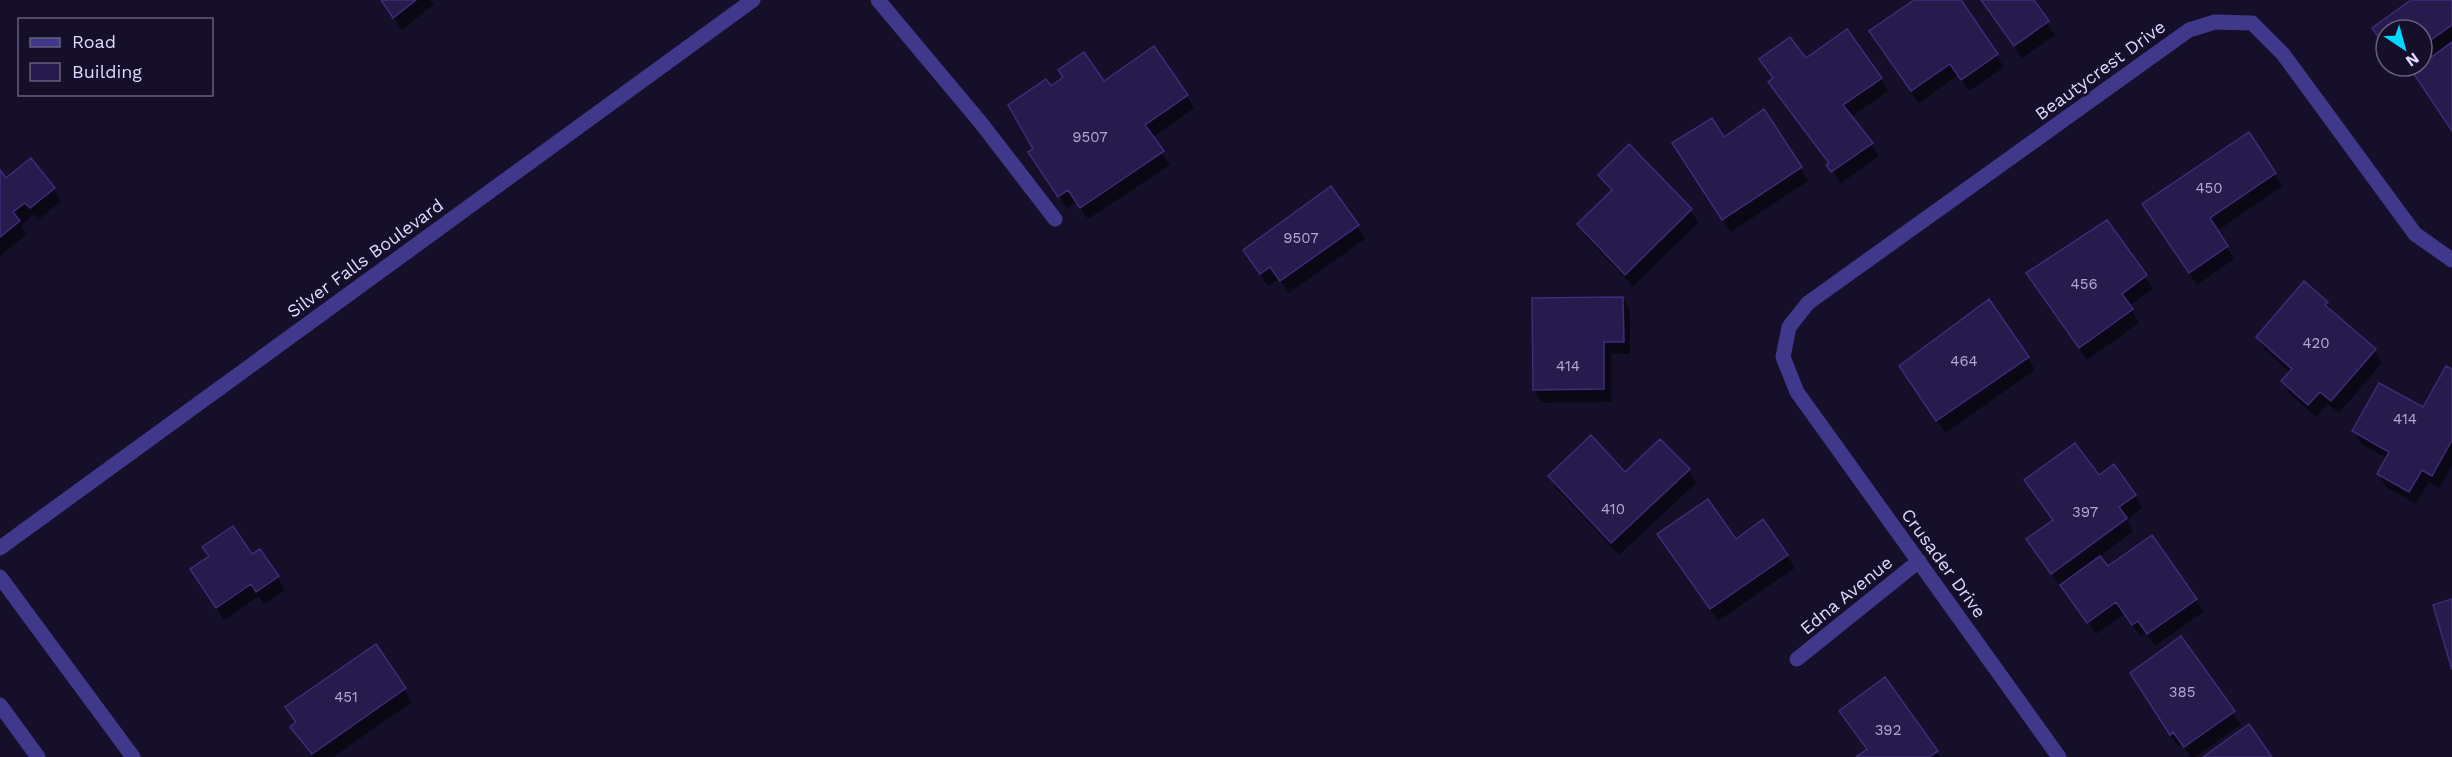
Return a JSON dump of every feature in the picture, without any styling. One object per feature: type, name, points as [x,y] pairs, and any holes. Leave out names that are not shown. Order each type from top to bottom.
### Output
[{"type":"street","name":"Silver Falls Boulevard","points":[[0,548],[753,0]]},
{"type":"street","points":[[878,0],[981,123],[1055,219]]},
{"type":"street","name":"Beautycrest Drive","points":[[1797,392],[1783,357],[1789,327],[1808,303],[2189,30],[2216,22],[2252,23],[2283,54],[2415,234],[2452,260]]},
{"type":"street","name":"Crusader Drive","points":[[1797,392],[2059,757]]},
{"type":"street","name":"Edna Avenue","points":[[1797,659],[1919,561]]},
{"type":"street","points":[[0,577],[133,757]]},
{"type":"street","points":[[0,705],[38,757]]},
{"type":"building","points":[[381,0],[416,0],[393,18]]},
{"type":"building","points":[[1914,0],[1961,0],[1998,54],[1961,80],[1950,64],[1911,91],[1869,31]]},
{"type":"building","points":[[1981,0],[2034,0],[2049,21],[2014,46]]},
{"type":"building","points":[[2411,0],[2452,0],[2452,25],[2434,38],[2434,18],[2386,18]]},
{"type":"building","points":[[1847,29],[1882,78],[1843,105],[1873,143],[1831,172],[1826,165],[1829,163],[1768,82],[1773,78],[1759,59],[1790,37],[1806,58]]},
{"type":"building","points":[[2452,42],[2452,131],[2417,78],[2434,78],[2434,55]]},
{"type":"building","points":[[1154,46],[1188,95],[1145,125],[1164,151],[1080,208],[1068,190],[1058,197],[1028,152],[1033,149],[1008,105],[1046,79],[1051,86],[1063,77],[1058,70],[1084,52],[1104,81]]},
{"type":"building","points":[[1764,109],[1802,167],[1722,220],[1672,143],[1712,118],[1724,137]]},
{"type":"building","points":[[2249,132],[2276,173],[2210,218],[2228,246],[2189,273],[2142,204]]},
{"type":"building","points":[[1629,144],[1692,209],[1625,275],[1577,224],[1612,190],[1598,175]]},
{"type":"building","points":[[31,158],[55,188],[30,208],[25,203],[13,212],[20,221],[0,237],[0,170],[6,178]]},
{"type":"building","points":[[1331,186],[1359,225],[1280,281],[1270,267],[1260,274],[1243,250]]},
{"type":"building","points":[[2107,220],[2147,275],[2122,294],[2133,309],[2079,348],[2026,273]]},
{"type":"building","points":[[2304,281],[2328,302],[2325,305],[2376,349],[2331,401],[2320,392],[2308,405],[2281,381],[2292,369],[2256,337]]},
{"type":"building","points":[[1623,297],[1624,342],[1604,342],[1604,389],[1533,390],[1532,298]]},
{"type":"building","points":[[1989,299],[2029,357],[1936,421],[1899,366]]},
{"type":"building","points":[[2446,366],[2452,369],[2452,440],[2432,476],[2422,470],[2409,492],[2377,474],[2389,452],[2352,431],[2379,383],[2423,407]]},
{"type":"building","points":[[1591,435],[1625,472],[1660,439],[1690,469],[1611,543],[1548,476]]},
{"type":"building","points":[[2075,443],[2099,475],[2114,464],[2136,495],[2119,507],[2127,518],[2051,574],[2026,539],[2053,520],[2024,480]]},
{"type":"building","points":[[1708,499],[1736,539],[1763,519],[1788,555],[1710,609],[1657,534]]},
{"type":"building","points":[[233,526],[252,554],[260,549],[279,576],[256,592],[251,584],[216,608],[190,569],[209,556],[202,547]]},
{"type":"building","points":[[2152,535],[2197,599],[2147,634],[2138,621],[2132,625],[2116,602],[2087,623],[2060,585],[2100,556],[2108,566]]},
{"type":"building","points":[[2452,599],[2452,670],[2433,605]]},
{"type":"building","points":[[2181,636],[2235,711],[2184,747],[2173,732],[2170,735],[2130,673]]},
{"type":"building","points":[[376,644],[406,688],[312,754],[290,727],[296,722],[285,707]]},
{"type":"building","points":[[1885,677],[1938,751],[1929,757],[1856,757],[1867,749],[1839,711]]},
{"type":"building","points":[[2249,724],[2272,757],[2203,757]]}]
